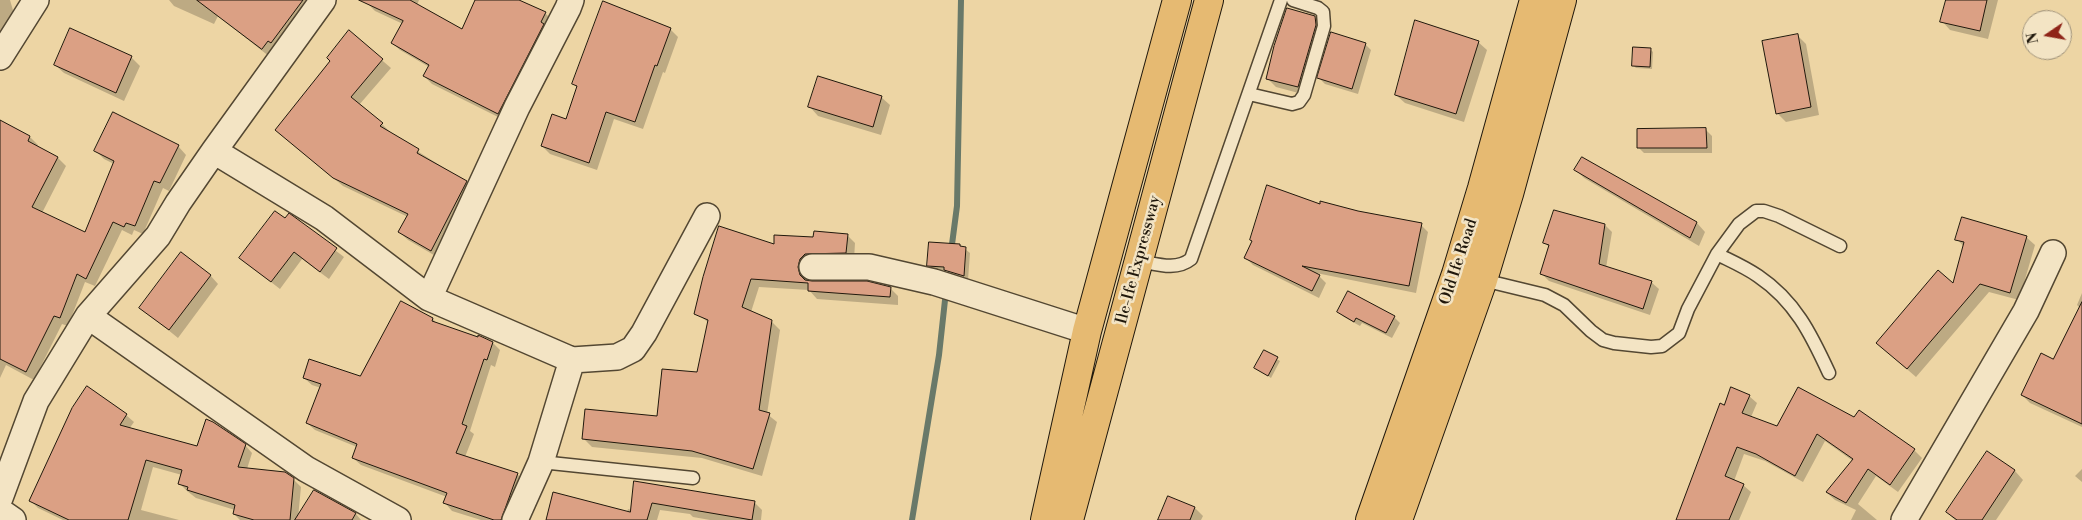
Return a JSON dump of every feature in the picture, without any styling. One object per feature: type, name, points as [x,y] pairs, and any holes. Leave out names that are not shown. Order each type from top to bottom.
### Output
[{"type":"main road","name":"Ile-Ife Expressway","points":[[1045,520],[1087,331],[1177,0]]},
{"type":"main road","name":"Ile-Ife Expressway","points":[[1069,520],[1209,0]]},
{"type":"main road","name":"Old Ife Road","points":[[1370,520],[1456,274],[1534,0]]},
{"type":"main road","name":"Old Ife Road","points":[[1398,520],[1482,280],[1509,194],[1562,0]]},
{"type":"street","points":[[0,57],[36,0]]},
{"type":"street","points":[[0,498],[36,401],[88,316],[158,236],[214,151],[323,0]]},
{"type":"street","points":[[429,298],[517,107],[571,0]]},
{"type":"street","points":[[214,151],[324,218],[429,298],[572,360],[617,357],[633,349],[644,333],[707,216]]},
{"type":"street","points":[[1905,520],[2026,311],[2053,252]]},
{"type":"street","points":[[812,267],[869,267],[934,282],[1087,331]]},
{"type":"street","points":[[88,316],[306,469],[398,520]]},
{"type":"street","points":[[515,520],[541,462],[572,360]]},
{"type":"street","points":[[0,511],[13,520]]},
{"type":"lane","points":[[1139,261],[1176,267],[1184,265],[1191,259],[1281,0]]},
{"type":"lane","points":[[1249,94],[1292,104],[1299,102],[1304,96],[1324,26],[1324,16],[1323,12],[1318,8],[1293,0]]},
{"type":"lane","points":[[1482,280],[1545,295],[1564,305],[1590,331],[1603,340],[1651,347],[1662,346],[1679,333],[1688,309],[1717,254],[1742,221],[1756,211],[1764,211],[1840,246]]},
{"type":"lane","points":[[1717,254],[1757,276],[1778,292],[1799,314],[1813,336],[1829,373]]},
{"type":"lane","points":[[541,462],[693,478]]},
{"type":"building","points":[[197,0],[303,0],[271,43],[268,41],[262,49]]},
{"type":"building","points":[[359,0],[410,0],[462,29],[475,0],[519,0],[546,12],[541,22],[544,24],[498,114],[423,76],[429,65],[391,43],[403,21]]},
{"type":"building","points":[[1946,0],[1987,0],[1980,31],[1940,22]]},
{"type":"building","points":[[603,1],[671,28],[657,66],[655,65],[635,122],[606,112],[589,163],[541,146],[552,114],[566,119],[577,86],[572,84]]},
{"type":"building","points":[[1287,8],[1315,16],[1316,25],[1298,87],[1266,79],[1274,46]]},
{"type":"building","points":[[1415,20],[1479,41],[1456,114],[1395,95]]},
{"type":"building","points":[[70,28],[132,56],[116,93],[54,65]]},
{"type":"building","points":[[349,30],[383,59],[351,97],[383,123],[380,126],[419,149],[417,153],[467,181],[431,251],[398,232],[408,214],[333,178],[275,130],[330,61],[327,58]]},
{"type":"building","points":[[1331,32],[1366,43],[1352,89],[1317,78]]},
{"type":"building","points":[[1798,34],[1811,107],[1776,114],[1762,41]]},
{"type":"building","points":[[1633,47],[1651,48],[1650,67],[1632,66]]},
{"type":"building","points":[[818,76],[882,96],[873,127],[808,107]]},
{"type":"building","points":[[113,112],[179,145],[160,183],[154,181],[135,226],[126,223],[124,227],[113,222],[86,279],[77,274],[60,318],[54,316],[26,372],[0,359],[0,120],[30,136],[28,141],[58,157],[32,207],[85,232],[114,161],[94,151]]},
{"type":"building","points":[[1706,128],[1707,148],[1637,148],[1637,129]]},
{"type":"building","points":[[1582,157],[1697,222],[1690,238],[1574,170]]},
{"type":"building","points":[[1267,185],[1320,204],[1320,201],[1358,211],[1422,223],[1409,286],[1302,266],[1320,275],[1312,291],[1244,258],[1252,241],[1250,240]]},
{"type":"building","points":[[1554,210],[1605,224],[1599,264],[1652,281],[1643,309],[1540,274],[1549,245],[1543,243]]},
{"type":"building","points":[[275,211],[285,218],[289,213],[337,248],[320,272],[294,252],[271,282],[239,258]]},
{"type":"building","points":[[1962,217],[2027,236],[2010,293],[1980,284],[1907,369],[1876,343],[1938,270],[1953,283],[1964,242],[1955,240]]},
{"type":"building","points":[[719,226],[774,244],[774,235],[813,237],[814,231],[848,234],[846,253],[805,254],[800,259],[798,267],[800,275],[805,280],[812,281],[867,281],[891,287],[890,297],[808,291],[808,283],[751,279],[742,307],[772,320],[759,410],[770,413],[753,469],[692,451],[582,439],[585,409],[657,416],[662,369],[697,372],[708,320],[694,314]]},
{"type":"building","points":[[929,242],[960,244],[960,246],[966,247],[964,276],[944,270],[944,267],[927,266]]},
{"type":"building","points":[[181,252],[211,275],[169,330],[139,308]]},
{"type":"building","points":[[1348,291],[1395,316],[1386,333],[1356,318],[1354,322],[1337,312]]},
{"type":"building","points":[[401,301],[433,318],[432,321],[478,337],[478,335],[493,342],[487,360],[484,359],[462,424],[467,426],[456,453],[518,473],[501,520],[494,520],[443,503],[447,493],[352,458],[357,444],[306,423],[321,384],[303,378],[309,359],[360,376]]},
{"type":"building","points":[[2082,302],[2082,424],[2021,395],[2041,353],[2053,359]]},
{"type":"building","points":[[1264,350],[1278,357],[1268,376],[1254,368]]},
{"type":"building","points":[[87,386],[127,414],[120,425],[197,446],[206,419],[213,422],[246,444],[238,467],[285,472],[294,478],[290,520],[254,520],[233,514],[235,505],[187,490],[188,487],[178,484],[182,470],[146,460],[128,520],[69,520],[29,501],[72,408]]},
{"type":"building","points":[[1731,387],[1750,395],[1742,413],[1777,426],[1798,387],[1854,417],[1859,410],[1915,449],[1890,485],[1868,469],[1846,503],[1826,492],[1853,459],[1817,434],[1795,476],[1756,454],[1737,447],[1725,476],[1744,484],[1729,520],[1676,520],[1720,403],[1724,405]]},
{"type":"building","points":[[1987,451],[2015,470],[1982,520],[1957,520],[1946,512]]},
{"type":"building","points":[[634,481],[755,501],[752,520],[652,503],[647,520],[546,520],[553,492],[630,512]]},
{"type":"building","points":[[314,490],[356,513],[352,520],[295,520]]},
{"type":"building","points":[[1168,496],[1195,507],[1190,520],[1158,520]]},
{"type":"waterway","points":[[951,252],[957,206],[961,0]]},
{"type":"waterway","points":[[912,520],[939,355],[946,291]]}]
